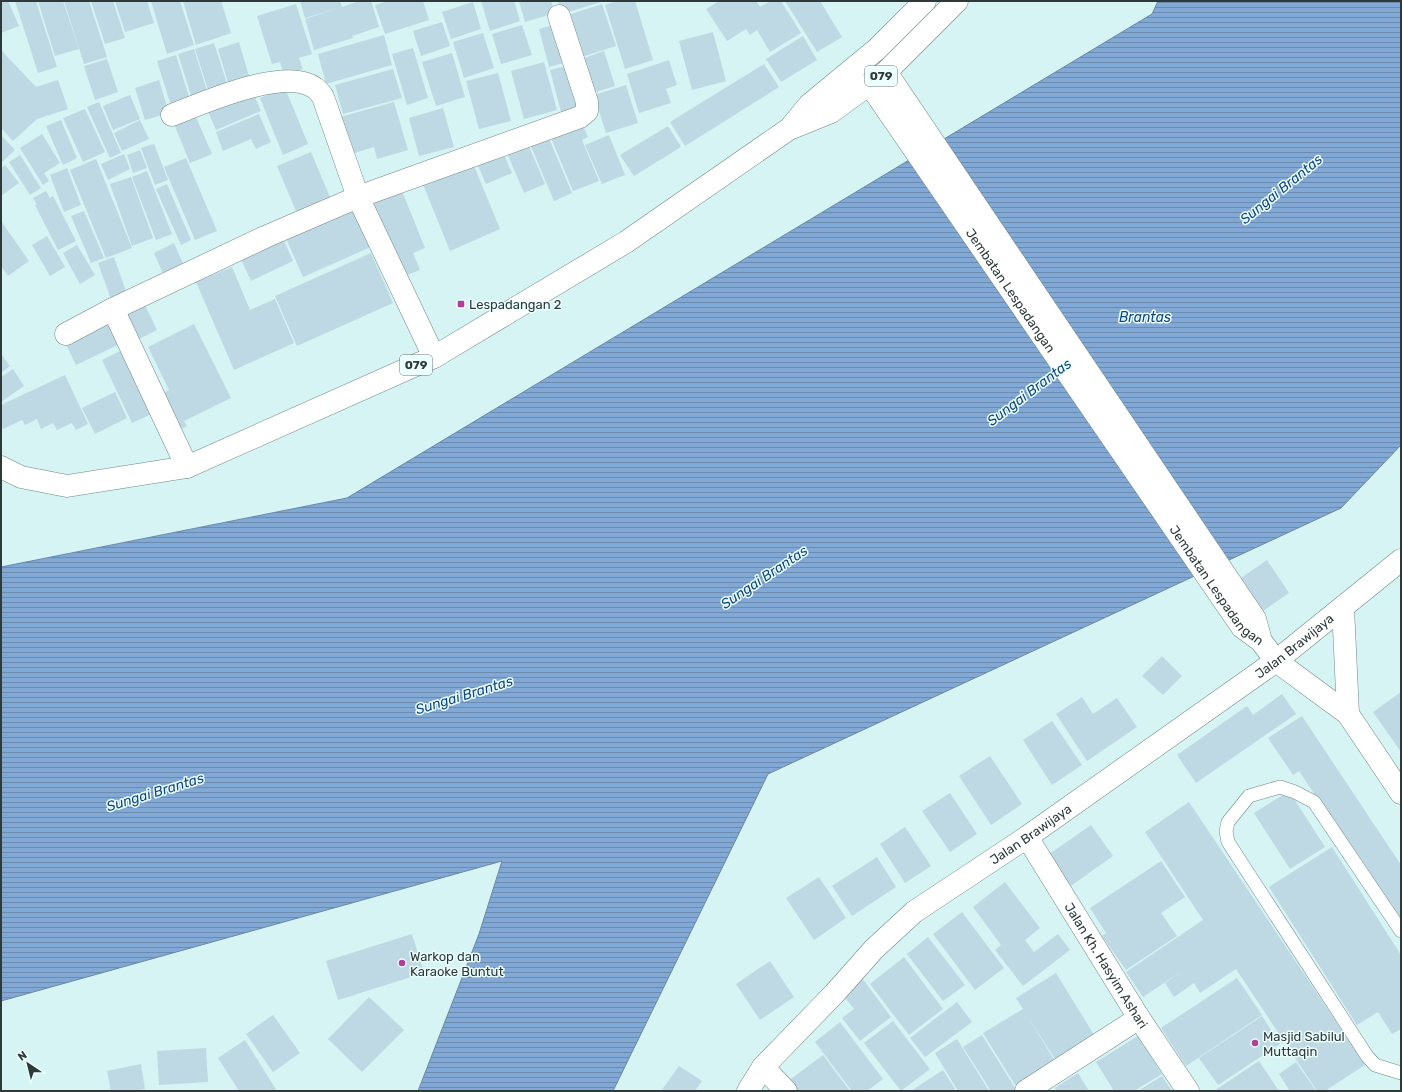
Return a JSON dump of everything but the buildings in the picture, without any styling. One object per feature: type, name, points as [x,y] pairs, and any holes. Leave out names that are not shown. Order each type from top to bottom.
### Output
[{"type":"street","name":"079","points":[[789,129],[809,105],[878,49],[924,1]]},
{"type":"street","name":"079","points":[[1,467],[21,477],[67,486],[187,467],[434,357],[626,242],[789,129],[831,112],[883,86],[957,1]]},
{"type":"street","points":[[66,334],[265,237],[358,198],[580,117],[587,111],[587,102],[559,16]]},
{"type":"street","points":[[172,115],[224,94],[250,87],[288,81],[304,83],[315,87],[323,97],[358,198],[434,357]]},
{"type":"street","name":"Jembatan Lespadangan","points":[[883,86],[1261,641],[1276,661],[1348,714]]},
{"type":"street","points":[[113,310],[187,467]]},
{"type":"street","name":"Jalan Brawijaya","points":[[748,1091],[763,1067],[834,994],[874,949],[914,912],[1027,837],[1276,661],[1401,560]]},
{"type":"street","points":[[1343,608],[1348,714],[1401,793]]},
{"type":"street","name":"Jalan Kh. Hasyim Ashari","points":[[1027,837],[1139,1018],[1188,1091]]},
{"type":"street","points":[[1026,1091],[1139,1018]]},
{"type":"street","points":[[763,1067],[786,1091]]},
{"type":"lane","points":[[1401,931],[1314,802],[1295,792],[1280,787],[1249,796],[1228,822],[1226,831],[1228,842],[1367,1056],[1376,1065],[1401,1073]]},
{"type":"water","name":"Brantas","points":[[1158,1],[1401,1],[1401,445],[1341,508],[768,774],[613,1091],[418,1091],[479,934],[502,861],[1,1001],[1,567],[347,498],[1152,14]]},
{"type":"place","name":"Lespadangan 2","points":[[461,304]]},
{"type":"place","name":"Warkop dan Karaoke Buntut","points":[[402,963]]},
{"type":"place","name":"Masjid Sabilul Muttaqin","points":[[1255,1043]]},
{"type":"water label","name":"Sungai Brantas","points":[[1281,189]]},
{"type":"water label","name":"Sungai Brantas","points":[[1029,392]]},
{"type":"water label","name":"Sungai Brantas","points":[[764,577]]},
{"type":"water label","name":"Sungai Brantas","points":[[464,695]]},
{"type":"water label","name":"Sungai Brantas","points":[[155,792]]}]
